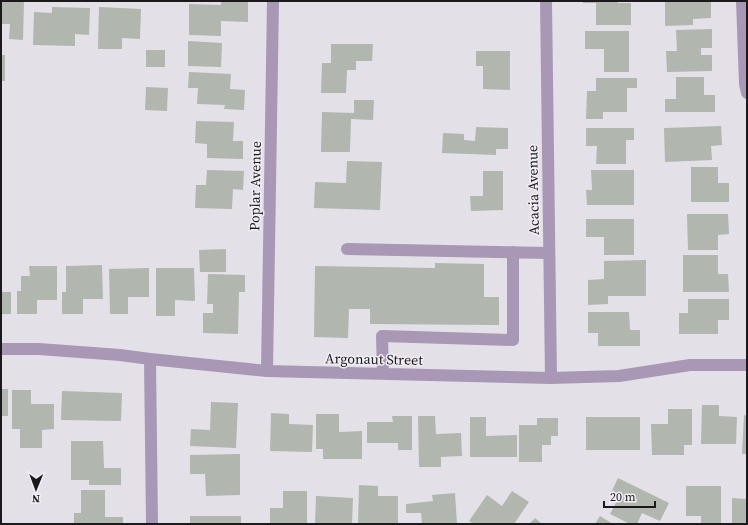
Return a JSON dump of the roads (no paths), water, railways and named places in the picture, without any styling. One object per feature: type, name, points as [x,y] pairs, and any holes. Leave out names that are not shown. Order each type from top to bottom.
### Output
[{"type":"street","name":"Poplar Avenue","points":[[267,371],[273,1]]},
{"type":"street","name":"Acacia Avenue","points":[[546,1],[551,378]]},
{"type":"street","points":[[742,1],[745,84],[747,93]]},
{"type":"street","points":[[347,249],[549,253]]},
{"type":"street","points":[[383,374],[382,336],[513,340],[514,252]]},
{"type":"street","name":"Argonaut Street","points":[[1,349],[39,349],[112,354],[267,371],[551,378],[619,376],[690,365],[747,365]]},
{"type":"street","points":[[150,359],[152,524]]}]
